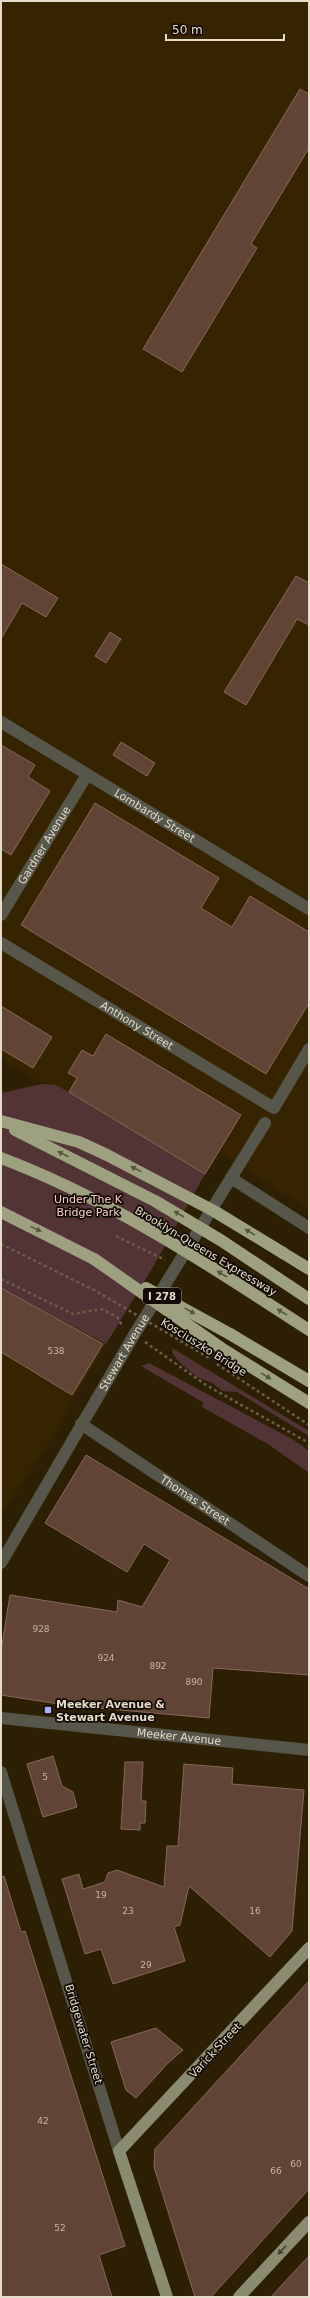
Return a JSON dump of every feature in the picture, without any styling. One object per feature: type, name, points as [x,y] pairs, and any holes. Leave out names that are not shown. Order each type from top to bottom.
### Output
[{"type":"highway","points":[[1,1122],[80,1142],[193,1200],[309,1269]]},
{"type":"highway","points":[[1,1122],[155,1201],[216,1237],[309,1299]]},
{"type":"highway","name":"Brooklyn-Queens Expressway","points":[[1,1158],[56,1182],[134,1222],[255,1295],[309,1330]]},
{"type":"highway","name":"I 278","points":[[1,1212],[94,1259],[230,1334],[309,1381]]},
{"type":"highway","points":[[94,1259],[221,1348],[309,1403]]},
{"type":"main road","name":"Varick Street","points":[[119,2151],[309,1948]]},
{"type":"main road","name":"Bridgewater Street","points":[[119,2151],[167,2297]]},
{"type":"main road","points":[[239,2297],[309,2222]]},
{"type":"street","name":"Lombardy Street","points":[[1,722],[309,909]]},
{"type":"street","name":"Gardner Avenue","points":[[1,915],[88,775]]},
{"type":"street","name":"Anthony Street","points":[[1,943],[274,1108],[309,1049]]},
{"type":"street","name":"Stewart Avenue","points":[[1,1563],[134,1335],[265,1123]]},
{"type":"street","points":[[231,1178],[309,1228]]},
{"type":"street","name":"Thomas Street","points":[[81,1424],[309,1576]]},
{"type":"street","name":"Meeker Avenue","points":[[1,1718],[309,1750]]},
{"type":"street","name":"Bridgewater Street","points":[[1,1772],[3,1787],[119,2151]]},
{"type":"path","points":[[116,1236],[168,1261]]},
{"type":"path","name":"Kosciuszko Bridge","points":[[1,1244],[96,1292],[214,1361],[309,1425]]},
{"type":"path","points":[[1,1279],[73,1314],[102,1309],[117,1317],[124,1330],[152,1345],[181,1369],[206,1385],[309,1443]]},
{"type":"shaded area","points":[[1,1],[309,1],[309,1209],[218,1152],[205,1174],[69,1092],[45,1085],[1,1059]]},
{"type":"shaded area","points":[[1,1288],[106,1344],[43,1452],[1,1515]]},
{"type":"green space","name":"Under The K Bridge Park","points":[[42,1084],[55,1085],[69,1092],[205,1174],[153,1267],[106,1344],[1,1288],[1,1093]]},
{"type":"green space","points":[[172,1348],[309,1431],[309,1436],[237,1392],[222,1391],[212,1383],[197,1377],[180,1363],[173,1354]]},
{"type":"green space","points":[[149,1363],[294,1440],[309,1451],[309,1473],[268,1444],[202,1407],[204,1403],[141,1366]]},
{"type":"building","points":[[300,89],[309,94],[309,148],[251,244],[257,248],[182,372],[143,349]]},
{"type":"building","points":[[1,564],[58,598],[46,617],[22,603],[1,639]]},
{"type":"building","points":[[296,576],[309,583],[309,625],[297,619],[246,705],[224,692]]},
{"type":"building","points":[[110,632],[121,639],[106,663],[95,656]]},
{"type":"building","points":[[121,742],[155,763],[147,776],[113,755]]},
{"type":"building","points":[[1,745],[35,765],[28,777],[50,791],[11,855],[1,849]]},
{"type":"building","points":[[95,803],[219,878],[201,908],[232,927],[250,896],[309,932],[309,1003],[266,1074],[21,925]]},
{"type":"building","points":[[1,1006],[52,1037],[33,1068],[1,1049]]},
{"type":"building","points":[[106,1034],[241,1115],[205,1174],[69,1092],[77,1078],[68,1073],[82,1050],[93,1056]]},
{"type":"building","points":[[1,1288],[103,1344],[72,1395],[1,1352]]},
{"type":"building","points":[[86,1455],[309,1589],[309,1675],[213,1668],[209,1718],[65,1705],[1,1695],[1,1651],[10,1595],[117,1612],[118,1600],[142,1607],[170,1560],[144,1544],[127,1572],[45,1523]]},
{"type":"building","points":[[53,1756],[62,1786],[73,1792],[77,1807],[43,1817],[27,1764]]},
{"type":"building","points":[[125,1762],[143,1762],[141,1801],[146,1801],[145,1823],[140,1823],[140,1830],[121,1829]]},
{"type":"building","points":[[184,1764],[233,1768],[232,1784],[304,1790],[292,1931],[270,1957],[189,1886],[180,1925],[174,1927],[185,1961],[113,1984],[101,1949],[85,1954],[62,1879],[79,1874],[83,1889],[105,1882],[108,1873],[117,1870],[164,1887],[167,1846],[178,1846]]},
{"type":"building","points":[[4,1876],[21,1932],[25,1931],[125,2246],[99,2255],[112,2297],[1,2297],[1,1877]]},
{"type":"building","points":[[309,1981],[309,2189],[211,2297],[195,2297],[154,2167],[155,2149]]},
{"type":"building","points":[[156,2028],[183,2050],[168,2063],[136,2098],[126,2090],[111,2042]]},
{"type":"building","points":[[309,2256],[309,2297],[271,2297],[292,2274]]},
{"type":"place","name":"Meeker Avenue & Stewart Avenue","points":[[48,1710]]}]
